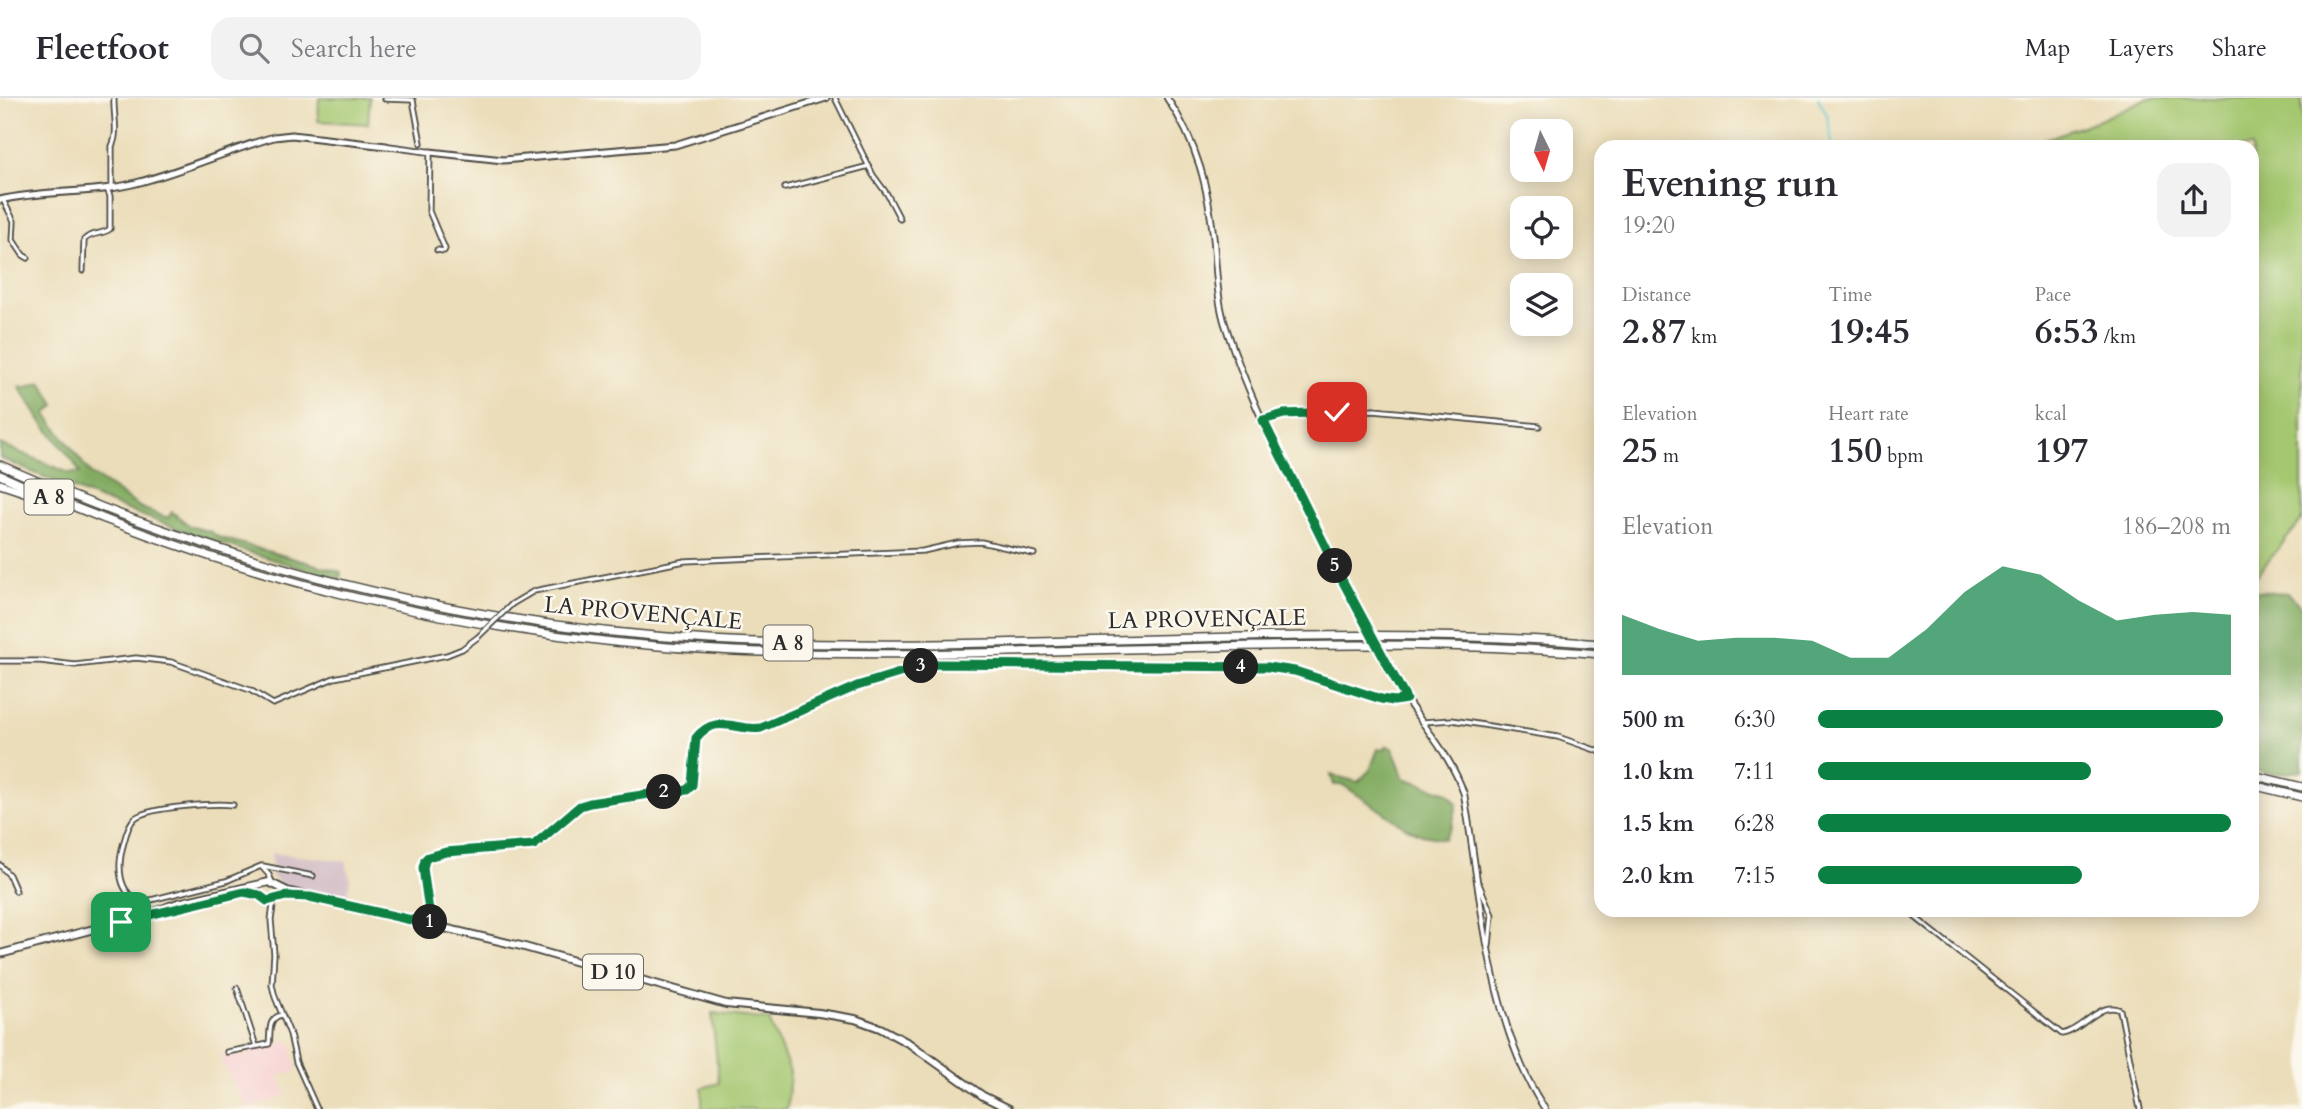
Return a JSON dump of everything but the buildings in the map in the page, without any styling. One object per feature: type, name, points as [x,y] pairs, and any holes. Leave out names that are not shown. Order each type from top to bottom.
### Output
[{"type":"highway","name":"LA PROVENÇALE","points":[[0,465],[140,523],[269,565],[429,605],[582,629],[683,638],[828,644],[1411,636],[1594,644]]},
{"type":"highway","name":"LA PROVENÇALE","points":[[0,475],[99,517],[229,563],[376,603],[491,626],[635,644],[851,654],[1402,645],[1594,654]]},
{"type":"highway","points":[[0,484],[99,517]]},
{"type":"highway","points":[[2259,777],[2302,787]]},
{"type":"highway","points":[[2259,787],[2302,797]]},
{"type":"main road","points":[[430,152],[503,160],[675,145],[826,98]]},
{"type":"main road","points":[[1,200],[139,183],[274,137],[292,135],[386,146]]},
{"type":"main road","points":[[149,914],[177,903],[263,884],[429,924]]},
{"type":"main road","points":[[262,897],[259,888],[263,884]]},
{"type":"main road","points":[[274,885],[278,892],[275,898]]},
{"type":"main road","points":[[0,954],[237,892],[275,898],[310,897]]},
{"type":"main road","name":"D 10","points":[[429,924],[522,946],[726,1004],[855,1019],[880,1028],[910,1044],[983,1096],[1009,1109]]},
{"type":"street","points":[[83,271],[84,240],[88,236],[105,233],[110,229],[112,146],[115,141],[114,98]]},
{"type":"street","points":[[835,98],[869,166],[900,219]]},
{"type":"street","points":[[1167,98],[1185,129],[1201,166],[1209,196],[1218,290],[1224,320],[1263,420],[1384,659],[1406,699],[1459,779],[1464,794],[1488,948],[1503,1013],[1531,1085],[1545,1109]]},
{"type":"street","points":[[386,99],[413,100],[421,143]]},
{"type":"street","points":[[386,146],[430,152],[429,211],[445,249],[436,250]]},
{"type":"street","points":[[785,188],[869,166]]},
{"type":"street","points":[[1,200],[14,221],[13,240],[28,258]]},
{"type":"street","points":[[1263,420],[1284,414],[1374,410],[1539,426]]},
{"type":"street","points":[[0,661],[40,661],[75,665],[136,658],[171,662],[250,690],[272,704],[334,678],[462,649],[512,604],[534,591],[690,561],[923,551],[958,543],[981,542],[1034,554]]},
{"type":"street","points":[[429,924],[423,868],[428,857],[481,848],[528,846],[538,841],[580,806],[687,790],[692,785],[696,738],[705,729],[727,723],[746,729],[761,728],[848,689],[923,666],[1268,667],[1295,671],[1381,699],[1406,699]]},
{"type":"street","points":[[1423,722],[1452,720],[1558,737],[1594,750]]},
{"type":"street","points":[[233,805],[217,803],[138,816],[130,826],[121,851],[119,870],[122,882],[134,900],[143,902],[226,881],[263,868],[313,876]]},
{"type":"street","points":[[0,865],[9,875],[16,891]]},
{"type":"street","points":[[263,868],[263,884]]},
{"type":"street","points":[[263,868],[274,885]]},
{"type":"street","points":[[262,897],[271,916]]},
{"type":"street","points":[[275,898],[271,916],[275,960],[272,985],[290,1034],[297,1064],[317,1109]]},
{"type":"street","points":[[1915,917],[2062,1034],[2070,1032],[2101,1010],[2110,1007],[2120,1010],[2140,1109]]},
{"type":"street","points":[[237,988],[256,1046]]},
{"type":"street","points":[[227,1052],[270,1043],[270,1026],[276,1016],[281,1015]]},
{"type":"shaded area","points":[[271,853],[346,861],[350,879],[347,902],[284,887],[272,876]]},
{"type":"shaded area","points":[[290,1041],[297,1070],[278,1076],[286,1095],[249,1109],[219,1055],[237,1052],[240,1057],[251,1054],[251,1049]]},
{"type":"green space","points":[[319,98],[370,98],[368,124],[318,121]]},
{"type":"green space","points":[[2147,98],[2302,98],[2302,520],[2259,572],[2259,140],[2043,140],[2100,120]]},
{"type":"green space","points":[[41,381],[55,405],[46,414],[91,474],[141,508],[168,518],[172,512],[190,526],[218,537],[341,572],[340,579],[253,554],[168,525],[84,494],[0,458],[0,444],[69,473],[80,473],[19,386]]},
{"type":"green space","points":[[2259,591],[2287,593],[2302,607],[2302,771],[2275,774],[2259,771]]},
{"type":"green space","points":[[1386,745],[1393,749],[1404,778],[1448,793],[1457,804],[1452,826],[1444,839],[1422,835],[1405,827],[1343,785],[1334,785],[1331,775],[1358,782],[1370,770],[1378,749],[1385,750]]},
{"type":"green space","points":[[712,1013],[769,1020],[790,1072],[787,1109],[702,1109],[702,1088],[719,1083]]},
{"type":"waterway","points":[[1818,98],[1827,115],[1832,140]]},
{"type":"route","points":[[121,922],[237,892],[250,892],[267,901],[286,896],[310,897],[429,924],[423,868],[428,857],[481,848],[534,845],[580,806],[691,789],[696,738],[705,729],[727,723],[746,729],[761,728],[840,692],[923,666],[1268,667],[1295,671],[1381,699],[1406,699],[1341,578],[1263,420],[1284,414],[1337,412]]}]
